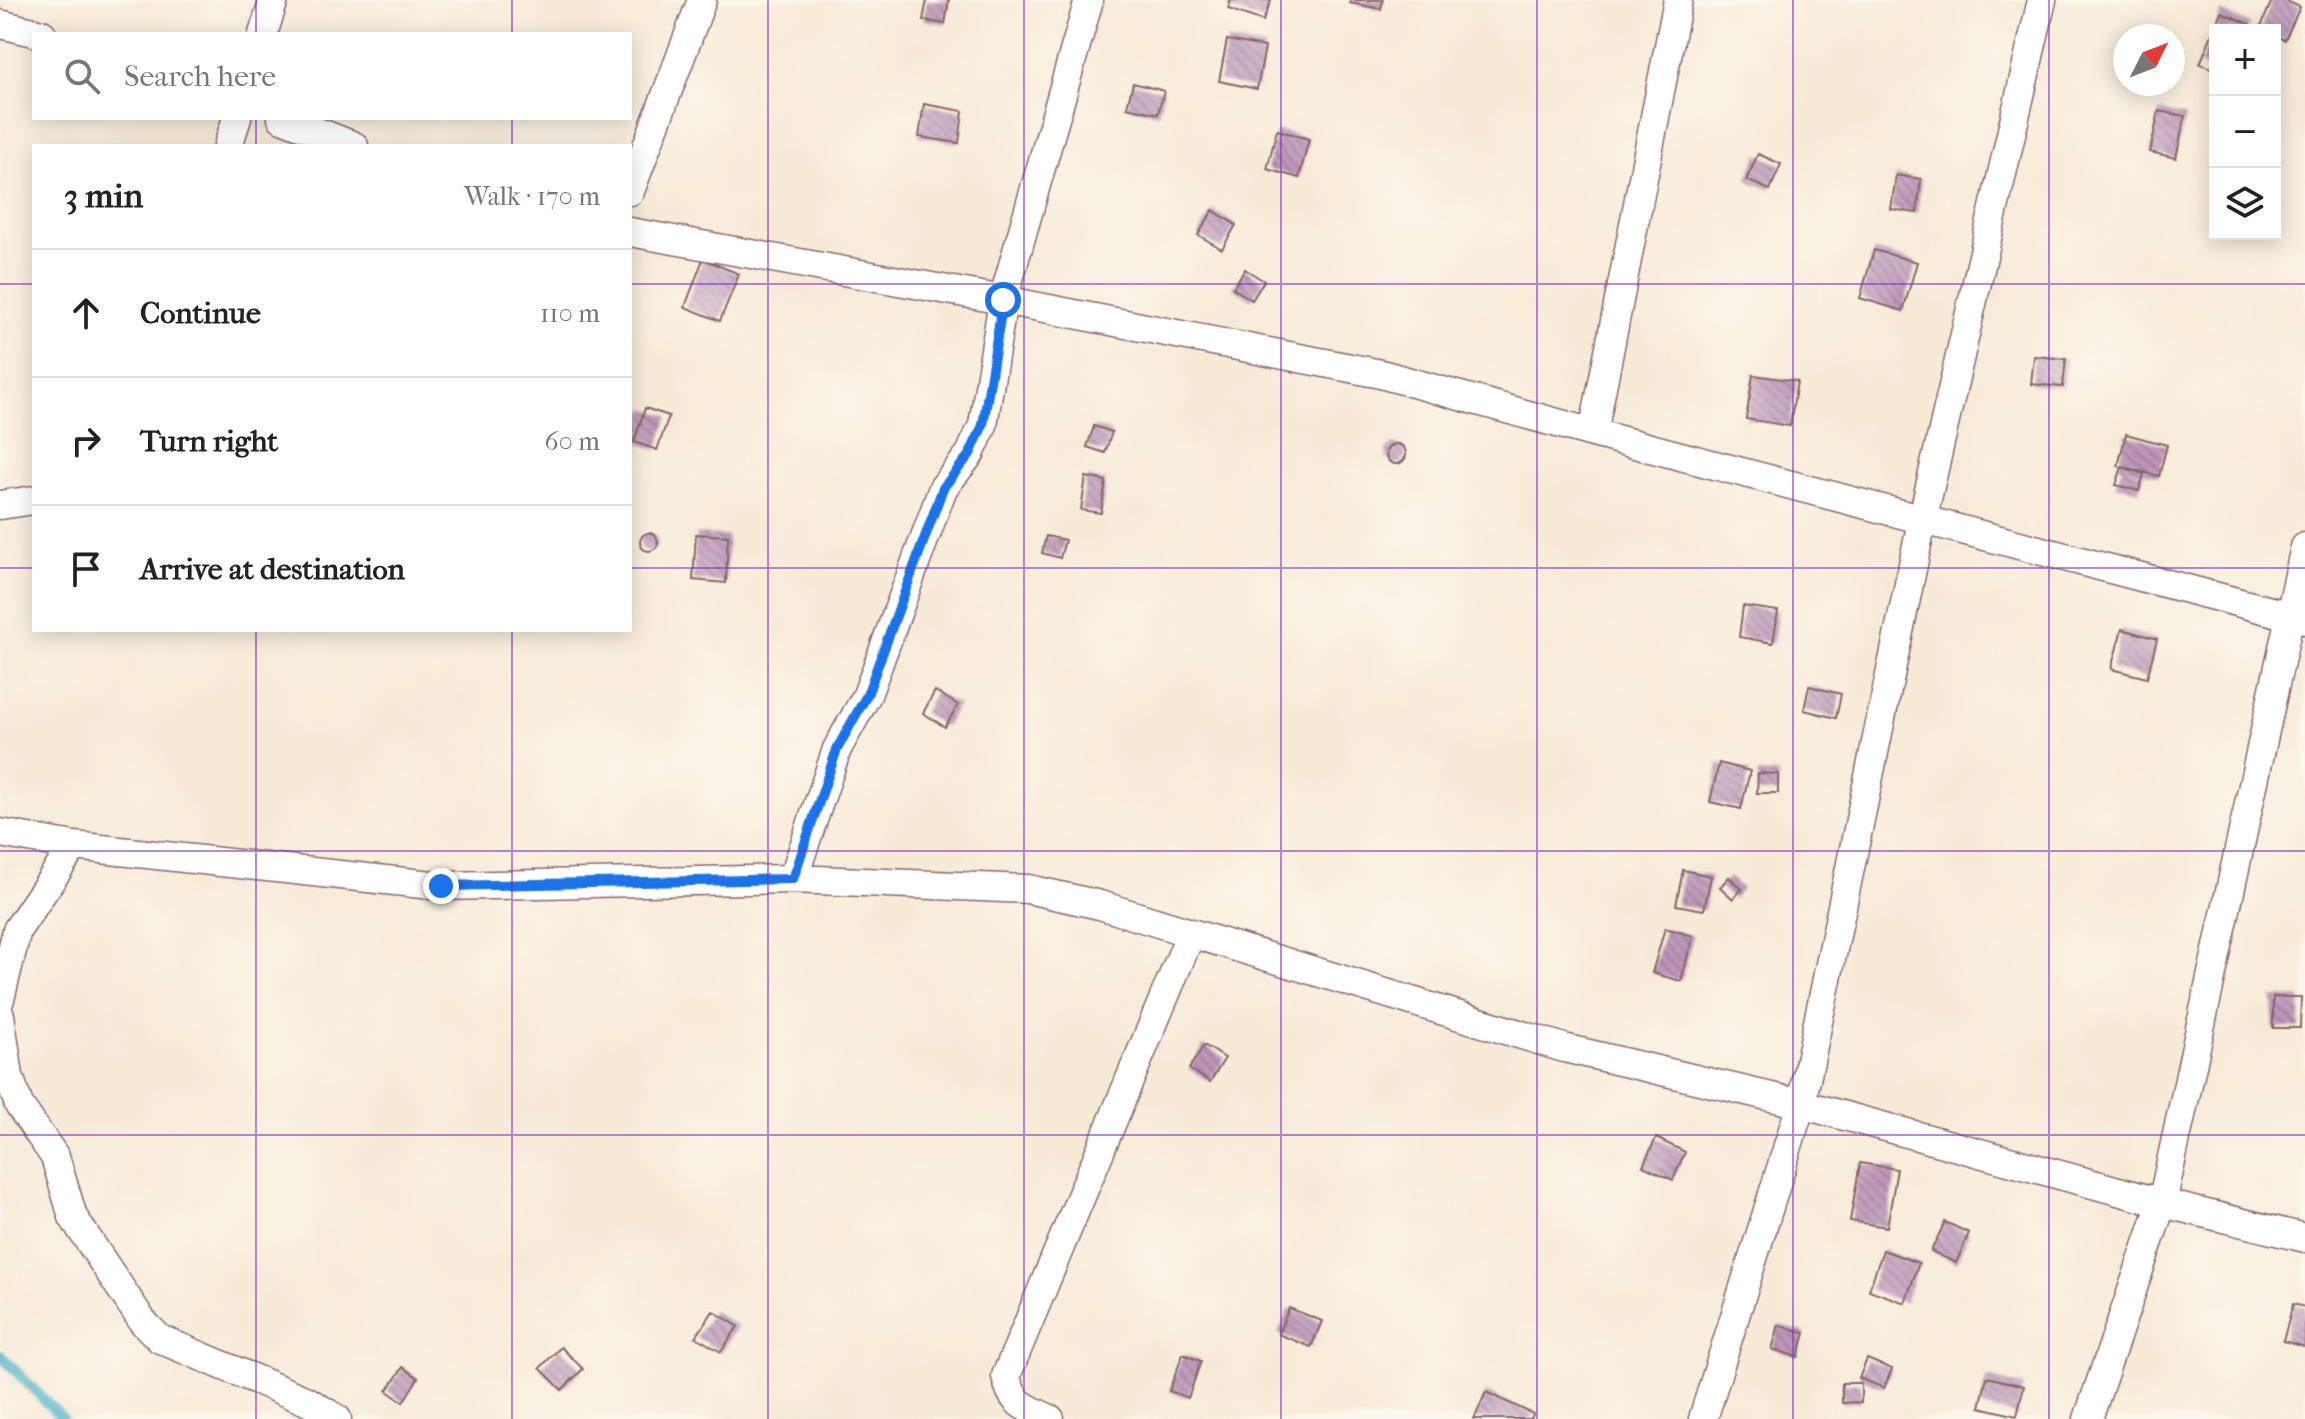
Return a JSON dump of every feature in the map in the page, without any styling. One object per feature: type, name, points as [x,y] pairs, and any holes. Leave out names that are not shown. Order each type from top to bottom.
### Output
[{"type":"street","points":[[264,32],[274,0]]},
{"type":"street","points":[[632,186],[702,0]]},
{"type":"street","points":[[793,879],[837,749],[867,695],[943,488],[970,454],[983,425],[1003,300],[1089,0]]},
{"type":"street","points":[[1593,433],[1678,0]]},
{"type":"street","points":[[1703,1419],[1801,1104],[1922,521],[2042,0]]},
{"type":"street","points":[[0,24],[34,32]]},
{"type":"street","points":[[229,144],[236,120]]},
{"type":"street","points":[[287,120],[349,144]]},
{"type":"street","points":[[632,232],[1003,300],[1381,374],[1922,521],[2297,618]]},
{"type":"street","points":[[0,505],[32,500]]},
{"type":"street","points":[[2088,1419],[2162,1203],[2297,618],[2305,547]]},
{"type":"street","points":[[0,833],[74,846],[441,886],[793,879],[1028,889],[1100,905],[1564,1048],[1801,1104],[2162,1203],[2305,1238]]},
{"type":"street","points":[[0,999],[17,930],[74,846]]},
{"type":"street","points":[[1050,1419],[1018,1403],[1009,1392],[1006,1376],[1191,933]]},
{"type":"street","points":[[0,1015],[9,1076],[19,1105],[55,1157],[73,1217],[143,1322],[160,1339],[309,1402],[337,1419]]},
{"type":"building","points":[[927,0],[949,0],[945,24],[923,20]]},
{"type":"building","points":[[1231,0],[1271,0],[1263,21],[1228,9]]},
{"type":"building","points":[[1350,0],[1383,0],[1381,9],[1350,3]]},
{"type":"building","points":[[2272,0],[2284,0],[2300,7],[2285,40],[2281,38],[2281,24],[2262,24]]},
{"type":"building","points":[[2221,12],[2250,24],[2216,24]]},
{"type":"building","points":[[1227,40],[1265,47],[1257,89],[1219,81]]},
{"type":"building","points":[[2209,42],[2209,67],[2200,64]]},
{"type":"building","points":[[1133,83],[1164,91],[1158,114],[1127,107]]},
{"type":"building","points":[[924,104],[963,111],[959,143],[919,137]]},
{"type":"building","points":[[2159,111],[2185,116],[2176,158],[2150,152]]},
{"type":"building","points":[[1277,130],[1309,139],[1299,178],[1267,169]]},
{"type":"building","points":[[1758,154],[1781,164],[1770,190],[1746,180]]},
{"type":"building","points":[[1896,175],[1921,179],[1917,213],[1891,209]]},
{"type":"building","points":[[1213,210],[1236,225],[1222,249],[1198,235]]},
{"type":"building","points":[[1874,250],[1917,262],[1903,311],[1860,298]]},
{"type":"building","points":[[703,259],[739,274],[720,321],[685,307]]},
{"type":"building","points":[[1245,269],[1264,281],[1252,300],[1233,288]]},
{"type":"building","points":[[2034,356],[2066,359],[2063,387],[2031,384]]},
{"type":"building","points":[[1753,375],[1797,381],[1790,426],[1746,419]]},
{"type":"building","points":[[645,408],[669,416],[657,450],[634,442]]},
{"type":"building","points":[[1094,426],[1112,432],[1105,453],[1087,447]]},
{"type":"building","points":[[2126,434],[2167,445],[2159,476],[2118,466]]},
{"type":"building","points":[[1396,444],[1403,447],[1406,454],[1403,461],[1396,464],[1389,461],[1386,454],[1389,447]]},
{"type":"building","points":[[2122,467],[2144,474],[2139,491],[2116,485]]},
{"type":"building","points":[[1086,477],[1106,481],[1101,513],[1081,510]]},
{"type":"building","points":[[649,533],[658,542],[649,551],[640,542]]},
{"type":"building","points":[[696,534],[728,536],[726,583],[693,580]]},
{"type":"building","points":[[1046,536],[1065,540],[1060,558],[1042,553]]},
{"type":"building","points":[[1743,606],[1778,611],[1773,643],[1739,637]]},
{"type":"building","points":[[2122,629],[2157,639],[2147,678],[2111,669]]},
{"type":"building","points":[[1809,686],[1841,694],[1836,718],[1804,710]]},
{"type":"building","points":[[935,691],[958,705],[945,727],[923,713]]},
{"type":"building","points":[[1719,763],[1750,771],[1741,809],[1710,802]]},
{"type":"building","points":[[1758,773],[1778,774],[1778,793],[1757,793]]},
{"type":"building","points":[[1683,870],[1711,876],[1704,910],[1676,905]]},
{"type":"building","points":[[1729,877],[1742,889],[1733,899],[1720,887]]},
{"type":"building","points":[[1665,928],[1693,936],[1681,981],[1652,973]]},
{"type":"building","points":[[2273,997],[2301,997],[2300,1028],[2273,1028]]},
{"type":"building","points":[[1204,1045],[1225,1058],[1210,1082],[1189,1069]]},
{"type":"building","points":[[1656,1138],[1685,1152],[1673,1180],[1643,1166]]},
{"type":"building","points":[[1860,1163],[1897,1169],[1887,1227],[1850,1221]]},
{"type":"building","points":[[1945,1222],[1969,1233],[1956,1263],[1931,1251]]},
{"type":"building","points":[[1883,1250],[1919,1263],[1905,1303],[1869,1290]]},
{"type":"building","points":[[2293,1304],[2305,1307],[2305,1347],[2283,1341]]},
{"type":"building","points":[[1289,1308],[1322,1321],[1311,1347],[1278,1334]]},
{"type":"building","points":[[713,1311],[738,1326],[721,1352],[696,1337]]},
{"type":"building","points":[[1779,1325],[1805,1333],[1798,1357],[1772,1349]]},
{"type":"building","points":[[561,1347],[583,1369],[562,1390],[540,1368]]},
{"type":"building","points":[[1183,1354],[1201,1361],[1188,1398],[1169,1391]]},
{"type":"building","points":[[1867,1359],[1892,1369],[1884,1388],[1859,1378]]},
{"type":"building","points":[[403,1367],[418,1378],[403,1402],[387,1391]]},
{"type":"building","points":[[1987,1377],[2024,1386],[2017,1416],[1980,1407]]},
{"type":"building","points":[[1842,1383],[1861,1383],[1861,1402],[1842,1403]]},
{"type":"building","points":[[1486,1392],[1533,1414],[1531,1419],[1474,1419]]},
{"type":"waterway","points":[[0,1355],[63,1419]]},
{"type":"route","points":[[441,886],[793,879],[837,749],[867,695],[943,488],[970,454],[983,425],[1003,300]]}]
